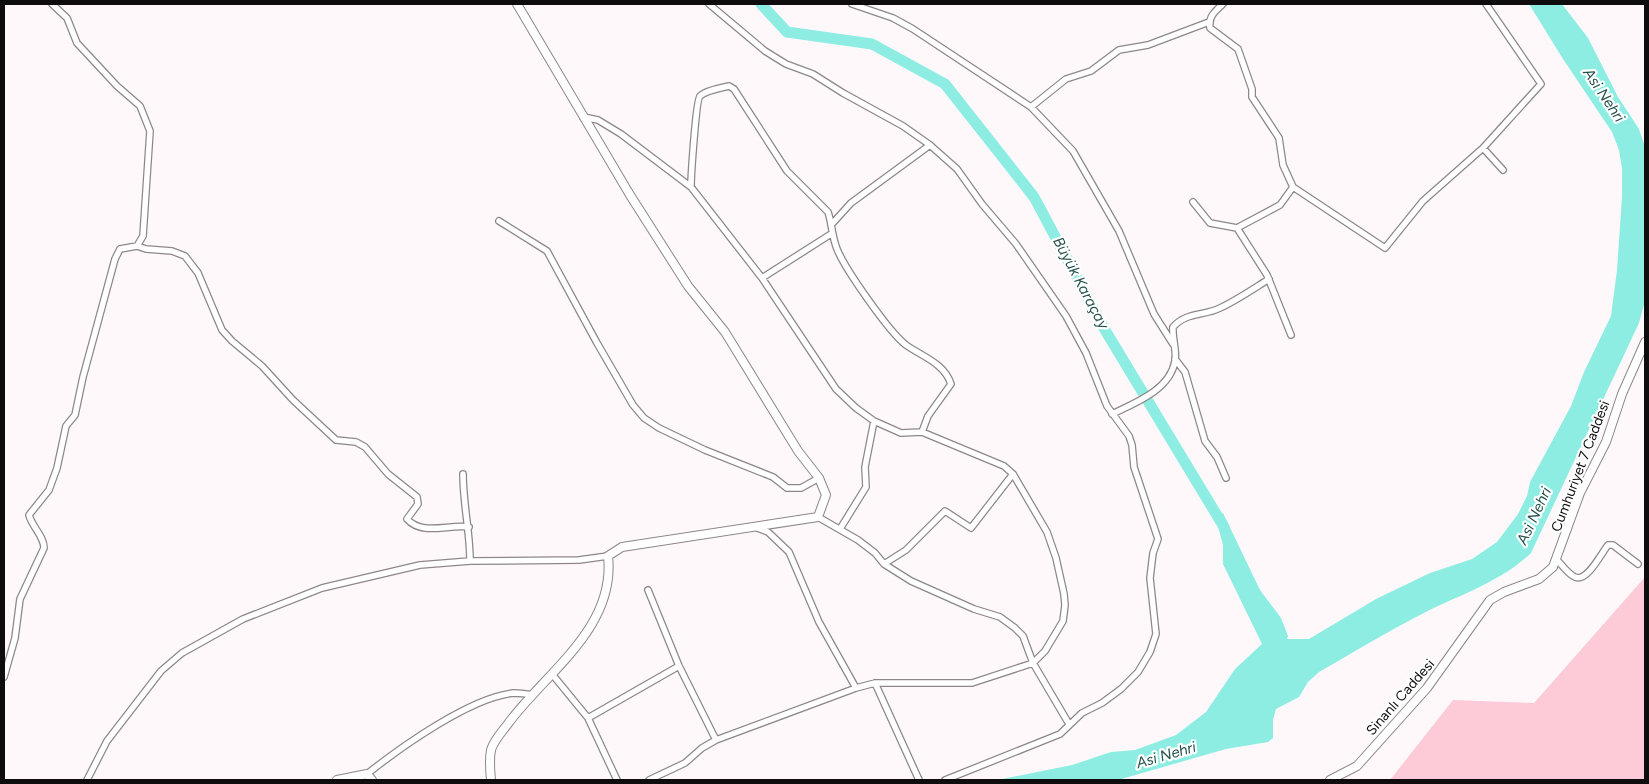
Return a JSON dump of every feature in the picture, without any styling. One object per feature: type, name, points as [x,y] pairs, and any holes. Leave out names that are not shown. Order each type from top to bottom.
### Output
[{"type":"street","points":[[52,4],[67,18],[77,43],[117,86],[140,106],[150,130],[143,236],[137,246]]},
{"type":"street","points":[[516,4],[582,116],[688,286],[725,332],[798,452],[819,478],[826,495],[818,517]]},
{"type":"street","points":[[709,4],[765,51],[786,64],[813,74],[903,126],[930,145],[966,180],[982,204],[1016,244],[1066,316],[1086,353],[1112,414],[1129,436],[1134,467],[1158,539],[1153,553],[1150,578],[1156,634],[1150,652],[1138,672],[1102,703],[1082,713],[1060,734],[945,780]]},
{"type":"street","points":[[852,4],[893,18],[913,29],[1031,107],[1073,151],[1119,231],[1154,314],[1173,344]]},
{"type":"street","points":[[1223,4],[1214,12],[1209,22],[1210,28],[1238,49],[1252,89],[1252,97],[1279,138],[1283,165],[1293,187],[1385,248],[1423,201],[1483,148],[1541,84],[1486,4]]},
{"type":"street","points":[[1031,107],[1066,79],[1092,71],[1118,50],[1158,42],[1209,22]]},
{"type":"street","points":[[691,187],[692,151],[697,125],[697,101],[702,94],[729,86],[734,89],[787,171],[828,212],[831,234],[838,251],[886,325],[906,345],[929,357],[948,376],[950,384],[928,416],[922,432]]},
{"type":"street","points":[[582,116],[598,120],[621,134],[691,187],[762,278],[836,389],[874,421],[901,433],[922,432],[1004,466],[1013,474],[1046,532],[1056,558],[1066,606],[1063,621],[1045,651],[1033,663],[972,683],[875,684],[856,688],[716,740],[702,748],[685,763],[649,780]]},
{"type":"street","points":[[831,225],[851,202],[930,145]]},
{"type":"street","points":[[1483,148],[1503,170]]},
{"type":"street","points":[[1193,202],[1210,223],[1237,228],[1280,205],[1293,187]]},
{"type":"street","points":[[499,221],[547,251],[633,405],[644,418],[659,428],[705,450],[772,477],[787,488],[801,488],[819,478]]},
{"type":"street","points":[[1237,228],[1257,257],[1291,335]]},
{"type":"street","points":[[762,278],[831,234]]},
{"type":"street","points":[[4,678],[16,638],[20,600],[44,548],[44,543],[31,523],[29,515],[49,490],[58,468],[66,426],[75,416],[83,377],[115,259],[120,249],[137,246],[146,249],[172,251],[185,256],[198,273],[222,330],[232,341],[262,366],[293,400],[336,440],[356,442],[365,447],[388,474],[417,497],[418,504],[408,519],[413,526],[426,529],[450,525],[469,527]]},
{"type":"street","points":[[1112,414],[1157,390],[1169,378],[1175,359],[1173,326],[1178,320],[1190,315],[1208,313],[1220,308],[1268,279]]},
{"type":"street","name":"Cumhuriyet 7 Caddesi","points":[[1477,618],[1490,600],[1547,574],[1558,560],[1580,493],[1606,442],[1622,394],[1645,342]]},
{"type":"street","points":[[1175,359],[1185,372],[1205,441],[1217,457],[1226,478]]},
{"type":"street","points":[[840,529],[866,487],[865,467],[874,421]]},
{"type":"street","points":[[463,474],[469,527],[470,562]]},
{"type":"street","points":[[884,564],[906,550],[945,510],[971,528],[1013,474]]},
{"type":"street","points":[[87,780],[107,742],[161,671],[182,653],[243,620],[322,588],[420,566],[470,562],[580,560],[608,556],[622,547],[818,517],[840,529],[875,553],[884,564],[911,581],[974,609],[1000,617],[1023,636],[1033,663],[1069,724]]},
{"type":"street","points":[[754,527],[768,532],[789,552],[819,622],[856,688]]},
{"type":"street","points":[[1558,560],[1574,577],[1579,578],[1588,573],[1608,545],[1613,545],[1638,564]]},
{"type":"street","points":[[491,780],[490,760],[494,742],[579,643],[598,614],[610,568],[608,556]]},
{"type":"street","points":[[648,590],[679,666],[716,740]]},
{"type":"street","name":"Sinanlı Caddesi","points":[[1330,780],[1357,766],[1438,675],[1477,618]]},
{"type":"street","points":[[588,718],[679,666]]},
{"type":"street","points":[[552,674],[588,718],[617,780]]},
{"type":"street","points":[[875,684],[919,780]]},
{"type":"street","points":[[337,780],[370,777],[419,736],[465,711],[514,693],[534,695]]},
{"type":"shaded area","points":[[1645,577],[1645,780],[1390,780],[1453,700],[1534,703]]},
{"type":"water","name":"Asi Nehri","points":[[1529,4],[1562,4],[1588,38],[1618,97],[1639,129],[1644,144],[1645,301],[1639,323],[1531,553],[1519,564],[1492,581],[1432,609],[1319,672],[1308,682],[1299,697],[1276,709],[1273,720],[1273,738],[1268,742],[1226,749],[1118,780],[997,780],[1072,765],[1111,752],[1135,750],[1176,735],[1206,712],[1235,669],[1262,644],[1223,564],[1223,545],[1216,519],[1223,513],[1260,590],[1281,618],[1288,636],[1287,639],[1309,639],[1376,599],[1430,573],[1472,559],[1497,542],[1518,514],[1527,496],[1530,482],[1571,406],[1584,372],[1611,316],[1617,270],[1622,197],[1622,169],[1619,150],[1612,132]]},
{"type":"waterway","name":"Büyük Karaçay","points":[[761,4],[787,32],[872,44],[945,84],[1034,197],[1105,330],[1224,527]]}]
